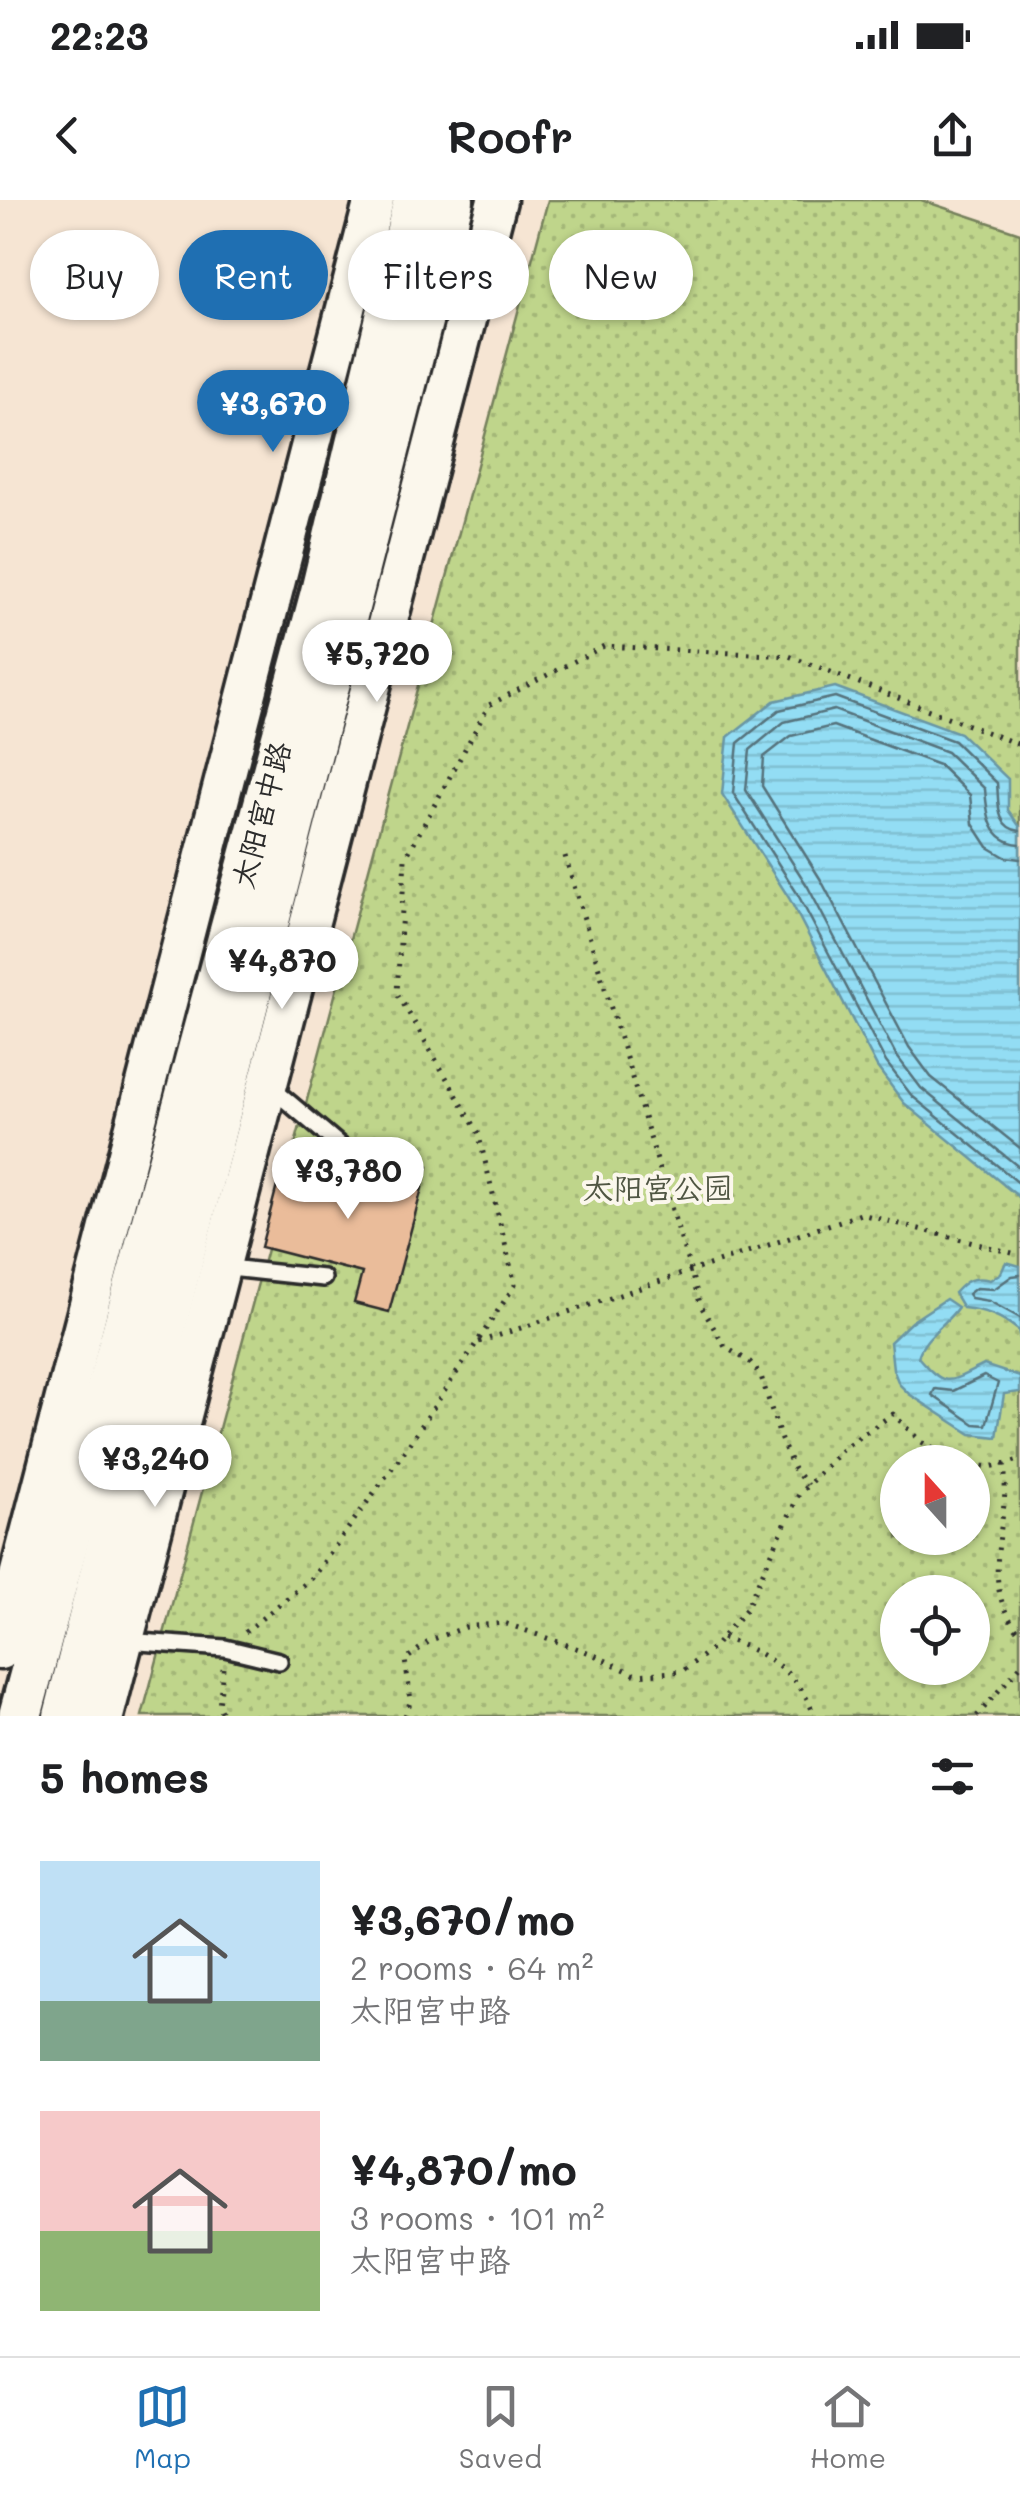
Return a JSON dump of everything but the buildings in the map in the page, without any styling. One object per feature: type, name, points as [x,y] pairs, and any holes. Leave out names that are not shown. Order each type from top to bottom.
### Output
[{"type":"main road","name":"太阳宫中路","points":[[42,1708],[321,596],[415,200]]},
{"type":"main road","name":"太阳宫中路","points":[[42,1708],[103,1644],[158,1353],[452,200]]},
{"type":"street","name":"太阳宫中路","points":[[0,1650],[374,200]]},
{"type":"street","name":"太阳宫中路","points":[[104,1716],[103,1644],[220,1267],[497,200]]},
{"type":"street","points":[[238,727],[321,596]]},
{"type":"street","points":[[336,654],[350,765]]},
{"type":"street","points":[[158,1353],[220,1267]]},
{"type":"lane","points":[[267,1084],[357,1160]]},
{"type":"lane","points":[[220,1267],[322,1278]]},
{"type":"lane","points":[[103,1644],[225,1648],[280,1661]]},
{"type":"path","points":[[223,1716],[219,1706],[225,1648],[312,1578],[408,1446],[514,1285],[478,1132],[397,993],[405,860],[488,705],[604,646],[788,656],[1020,745]]},
{"type":"path","points":[[566,856],[701,1306],[725,1346],[750,1362],[761,1376],[781,1440],[794,1470],[807,1485]]},
{"type":"path","points":[[476,1343],[861,1214],[1020,1255]]},
{"type":"path","points":[[405,1716],[411,1700],[406,1660],[432,1640],[466,1627],[504,1623],[590,1652],[636,1675],[683,1672],[722,1638],[746,1609],[799,1494],[846,1446],[893,1414],[926,1445]]},
{"type":"path","points":[[990,1468],[1020,1460]]},
{"type":"path","points":[[1004,1464],[1008,1489],[997,1545],[996,1590],[1020,1633]]},
{"type":"path","points":[[722,1638],[747,1646],[786,1670],[808,1698],[814,1716]]},
{"type":"path","points":[[977,1716],[1020,1666]]},
{"type":"green space","name":"太阳宫公园","points":[[548,200],[921,200],[1020,233],[1020,1716],[142,1716],[516,320],[529,320],[529,271]]},
{"type":"water","points":[[835,687],[960,733],[1008,779],[1008,810],[1020,827],[1020,1198],[904,1103],[877,1067],[789,898],[722,794],[728,737],[774,701]]},
{"type":"water","points":[[1006,1262],[1020,1266],[1020,1339],[1018,1330],[999,1317],[963,1308],[954,1293],[970,1280],[990,1280],[1001,1273]]},
{"type":"water","points":[[946,1299],[958,1307],[925,1343],[918,1357],[942,1379],[955,1379],[984,1365],[1020,1377],[1020,1392],[1004,1394],[997,1437],[971,1434],[909,1394],[899,1384],[893,1369],[890,1342],[911,1322]]}]
